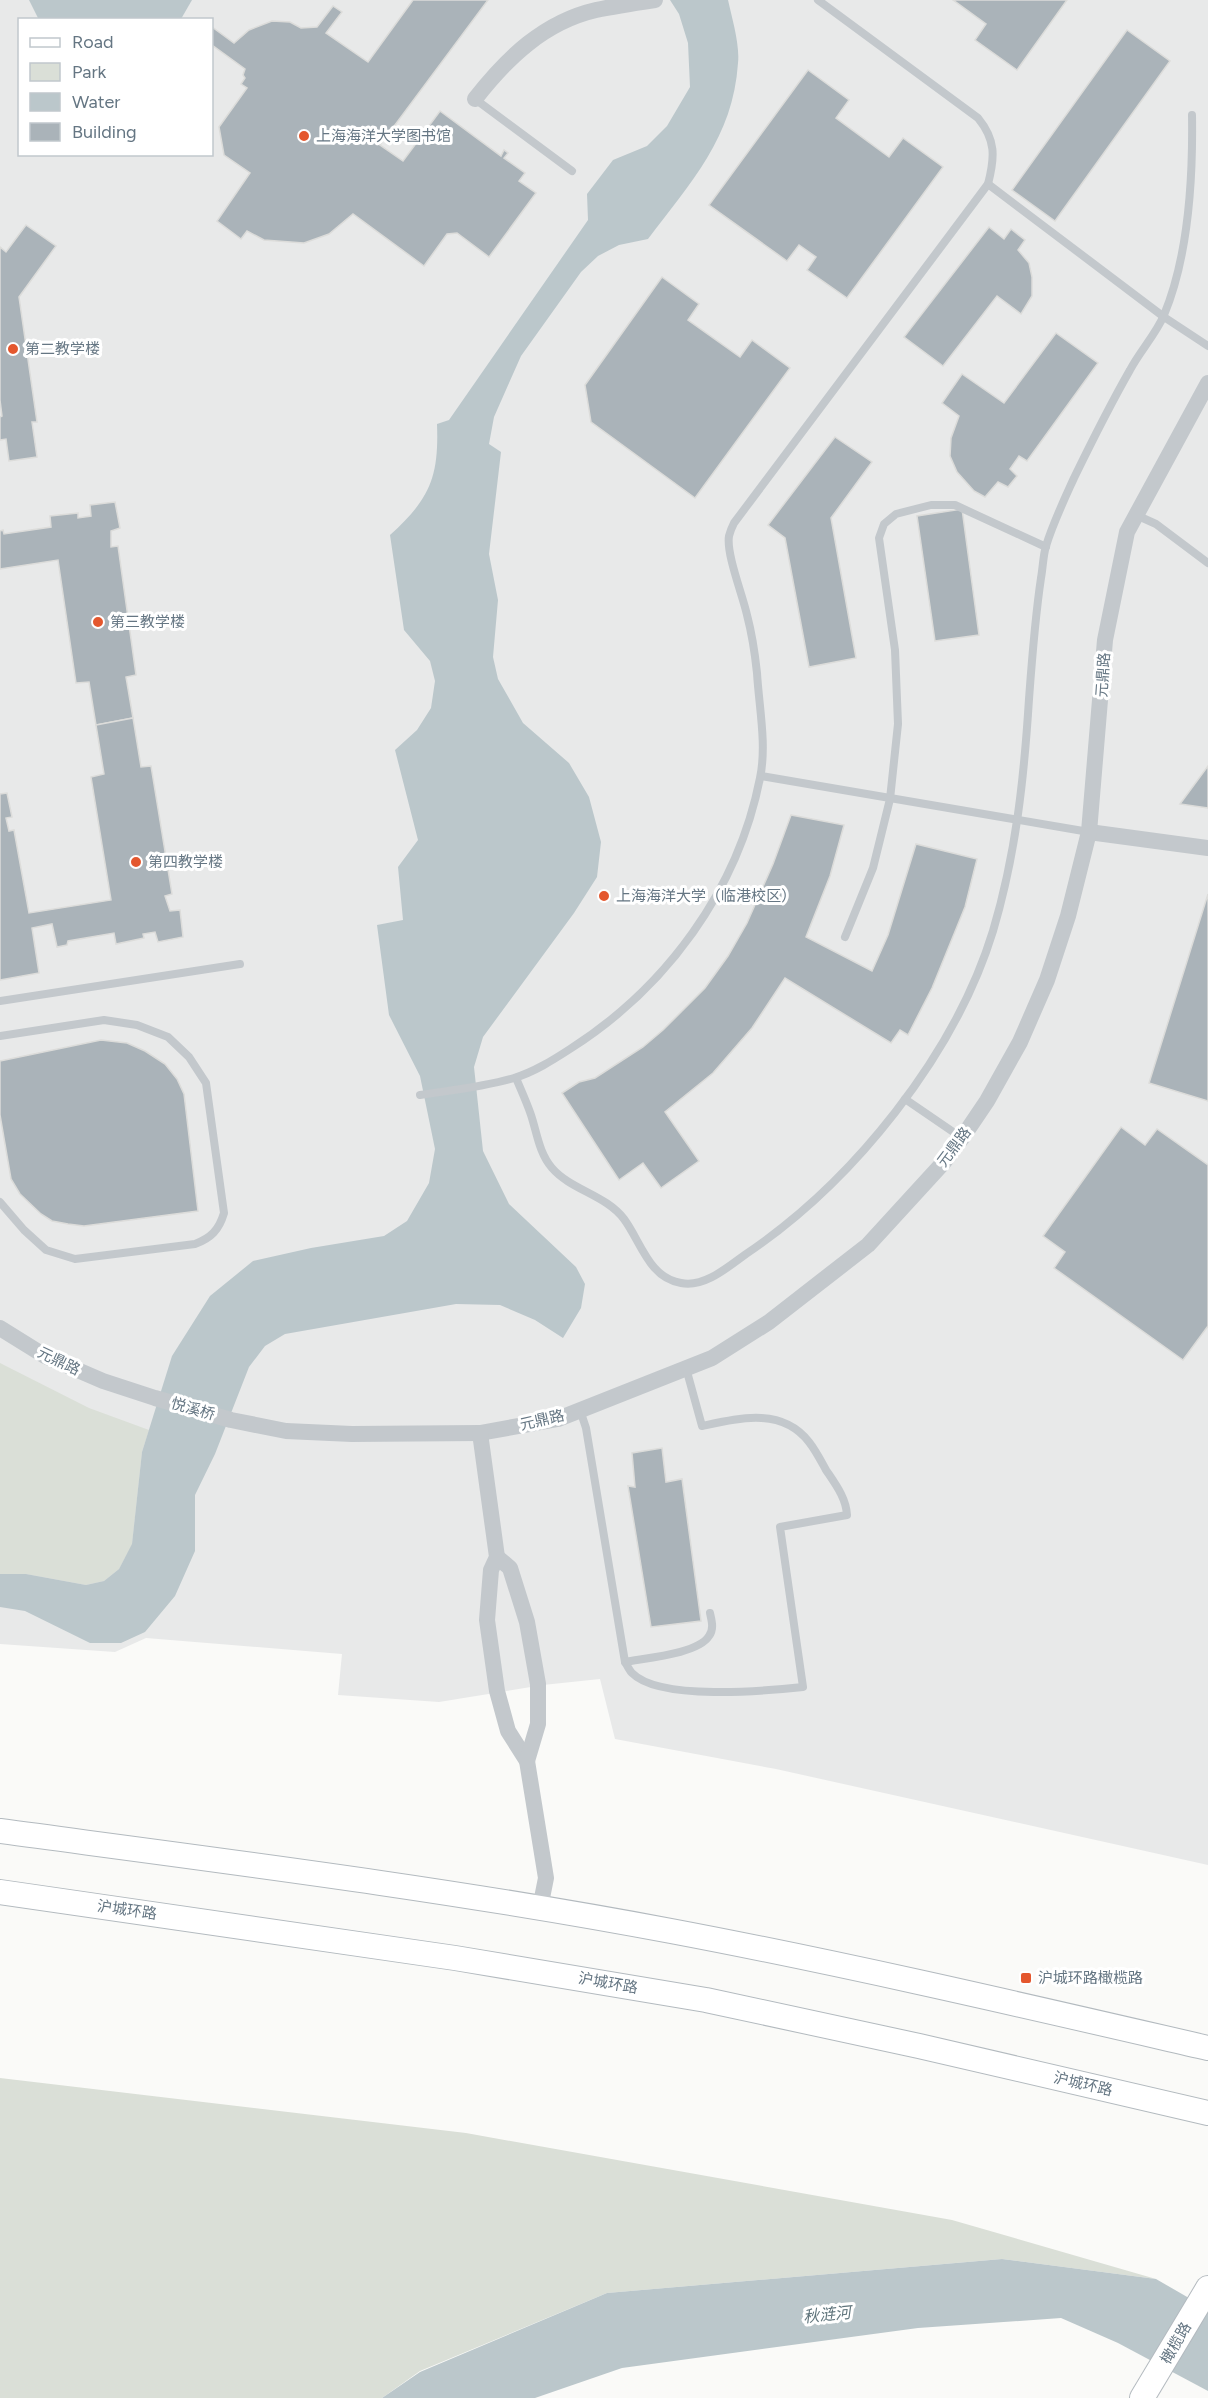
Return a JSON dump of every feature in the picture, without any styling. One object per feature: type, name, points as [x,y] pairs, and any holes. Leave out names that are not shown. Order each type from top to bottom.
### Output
[{"type":"main road","points":[[0,1831],[300,1872],[540,1908],[672,1931],[1015,2004],[1208,2048]]},
{"type":"main road","name":"沪城环路","points":[[0,1892],[444,1956],[706,2000],[919,2046],[1208,2113]]},
{"type":"main road","name":"橄榄路","points":[[1142,2398],[1204,2294]]},
{"type":"street","points":[[475,99],[507,60],[533,39],[563,21],[594,10],[655,0]]},
{"type":"street","name":"元鼎路","points":[[231,1420],[297,1432],[414,1435],[480,1433],[558,1419],[711,1358],[770,1322],[868,1245],[944,1162],[987,1101],[1020,1042],[1047,980],[1068,916],[1089,832],[1106,640],[1127,532],[1208,383]]},
{"type":"street","points":[[1089,832],[1208,848]]},
{"type":"street","name":"元鼎路","points":[[0,1328],[45,1356],[103,1381],[155,1398]]},
{"type":"street","name":"悦溪桥","points":[[155,1398],[231,1420]]},
{"type":"street","points":[[480,1433],[497,1557],[490,1570],[487,1620],[497,1690],[508,1731],[527,1761],[546,1878],[540,1908]]},
{"type":"street","points":[[497,1557],[510,1569],[527,1622],[538,1684],[538,1724],[527,1761]]},
{"type":"lane","points":[[420,1095],[483,1086],[516,1078],[545,1064],[593,1035],[664,972],[694,934],[725,881],[745,830],[761,776],[762,740],[756,667],[748,617],[730,552],[729,536],[734,523],[988,183],[993,146],[987,130],[978,118],[818,0]]},
{"type":"lane","points":[[475,99],[572,171]]},
{"type":"lane","points":[[516,1078],[542,1151],[552,1168],[573,1184],[611,1206],[624,1219],[655,1269],[671,1281],[686,1285],[699,1283],[726,1268],[774,1235],[815,1201],[859,1157],[905,1099],[943,1040],[971,986],[992,934],[1011,862],[1018,821],[1037,604],[1046,547],[1063,503],[1096,431],[1132,365],[1164,317],[1178,269],[1189,211],[1193,158],[1192,115]]},
{"type":"lane","points":[[988,183],[1164,317],[1208,346]]},
{"type":"lane","points":[[845,937],[873,868],[890,799],[898,724],[895,650],[879,538],[884,524],[897,514],[931,505],[955,505],[1046,547]]},
{"type":"lane","points":[[1136,515],[1156,524],[1208,563]]},
{"type":"lane","points":[[761,776],[1089,832]]},
{"type":"lane","points":[[0,1001],[240,964]]},
{"type":"lane","points":[[0,1036],[104,1020],[137,1025],[168,1037],[189,1057],[206,1083],[224,1213],[220,1227],[207,1239],[195,1244],[75,1259],[46,1250],[0,1202]]},
{"type":"lane","points":[[905,1099],[962,1138]]},
{"type":"lane","points":[[580,1410],[586,1428],[625,1662],[631,1673],[641,1680],[680,1690],[740,1693],[803,1687],[780,1527],[847,1515],[846,1502],[808,1441],[792,1427],[772,1418],[746,1417],[702,1426],[686,1368]]},
{"type":"lane","points":[[625,1662],[695,1648],[709,1638],[713,1628],[710,1613]]},
{"type":"shaded area","name":"上海海洋大学（临港校区）","points":[[0,0],[1208,0],[1208,1865],[776,1769],[615,1739],[600,1679],[543,1685],[439,1702],[338,1695],[342,1654],[146,1638],[115,1652],[0,1644]]},
{"type":"green space","points":[[0,1363],[89,1408],[149,1430],[142,1452],[132,1545],[119,1569],[104,1581],[86,1585],[26,1574],[0,1574]]},
{"type":"green space","points":[[0,2078],[466,2133],[952,2220],[1156,2279],[1002,2259],[607,2293],[420,2371],[382,2398],[0,2398]]},
{"type":"water","points":[[29,0],[192,0],[182,18],[38,18]]},
{"type":"water","points":[[670,0],[728,0],[738,48],[738,63],[728,114],[719,137],[694,178],[648,239],[619,245],[598,256],[581,272],[521,356],[494,417],[489,444],[501,452],[489,554],[498,600],[493,657],[498,679],[523,723],[569,763],[589,797],[601,842],[597,877],[574,913],[483,1037],[474,1067],[483,1151],[509,1204],[576,1267],[585,1284],[581,1308],[563,1338],[535,1320],[500,1305],[456,1304],[285,1334],[265,1346],[249,1367],[215,1454],[195,1495],[195,1551],[175,1596],[145,1632],[121,1643],[90,1643],[25,1611],[0,1607],[0,1574],[26,1574],[86,1585],[104,1581],[119,1569],[132,1544],[142,1452],[172,1356],[210,1296],[253,1261],[311,1248],[384,1236],[407,1221],[429,1183],[435,1149],[420,1076],[389,1015],[377,925],[403,920],[398,867],[418,840],[395,750],[417,730],[431,708],[435,681],[430,661],[404,630],[390,535],[414,510],[429,486],[436,459],[437,424],[449,420],[588,220],[587,194],[613,160],[647,146],[667,126],[690,87],[688,43],[679,14]]},
{"type":"water","name":"秋涟河","points":[[1002,2259],[1156,2279],[1208,2309],[1208,2391],[1118,2343],[1061,2318],[918,2328],[622,2368],[535,2398],[382,2398],[420,2372],[607,2293]]},
{"type":"building","name":"上海海洋大学图书馆","points":[[413,0],[488,0],[380,145],[403,161],[440,111],[501,156],[504,150],[508,153],[504,158],[525,173],[519,181],[536,193],[489,257],[457,233],[447,234],[424,266],[353,214],[329,234],[304,243],[264,240],[247,231],[241,239],[217,221],[250,173],[224,155],[219,127],[247,88],[241,84],[245,78],[243,75],[245,69],[213,46],[213,28],[234,43],[249,30],[272,21],[290,22],[301,28],[317,27],[333,6],[342,12],[326,33],[368,62]]},
{"type":"building","points":[[953,0],[1067,0],[1017,70],[975,40],[986,24]]},
{"type":"building","points":[[1127,30],[1170,61],[1055,221],[1012,190]]},
{"type":"building","points":[[808,70],[849,100],[836,118],[889,157],[903,138],[943,167],[847,298],[807,270],[816,257],[799,245],[787,261],[709,205]]},
{"type":"building","name":"第二教学楼","points":[[26,225],[56,246],[19,297],[37,422],[32,422],[37,457],[9,461],[6,439],[0,440],[0,417],[2,416],[0,400],[0,247],[6,252]]},
{"type":"building","points":[[989,227],[1004,239],[1011,229],[1025,240],[1018,250],[1029,263],[1032,296],[1021,314],[997,296],[943,366],[904,337]]},
{"type":"building","points":[[662,277],[699,304],[688,320],[740,357],[752,340],[790,368],[695,498],[591,422],[585,385]]},
{"type":"building","points":[[1056,333],[1098,363],[1027,461],[1019,456],[1010,469],[1017,476],[1008,487],[998,482],[985,497],[974,491],[957,472],[950,456],[951,438],[959,416],[942,403],[962,374],[1004,403]]},
{"type":"building","points":[[835,437],[872,462],[831,518],[856,658],[809,667],[785,538],[768,525]]},
{"type":"building","name":"第三教学楼","points":[[115,502],[120,528],[111,531],[111,547],[118,546],[136,675],[126,677],[133,718],[96,725],[89,682],[76,683],[58,560],[0,569],[0,531],[3,530],[4,534],[51,527],[50,516],[78,513],[78,518],[91,516],[90,505]]},
{"type":"building","points":[[962,509],[979,635],[935,641],[917,516]]},
{"type":"building","name":"第四教学楼","points":[[133,718],[141,767],[151,766],[172,894],[165,896],[170,911],[180,910],[183,937],[158,942],[155,932],[143,934],[144,938],[116,944],[114,933],[68,941],[67,945],[57,947],[52,924],[32,928],[39,973],[0,980],[0,794],[7,793],[12,817],[6,818],[9,831],[14,830],[29,913],[111,900],[91,777],[104,774],[96,725]]},
{"type":"building","points":[[1208,766],[1208,808],[1180,804]]},
{"type":"building","points":[[791,815],[844,825],[830,876],[806,937],[872,971],[888,935],[916,844],[977,859],[965,907],[932,988],[908,1035],[900,1030],[891,1043],[785,978],[752,1028],[713,1073],[665,1112],[699,1161],[661,1188],[643,1163],[619,1180],[562,1093],[579,1082],[595,1078],[643,1047],[705,988],[728,956],[747,923],[773,864]]},
{"type":"building","points":[[1208,894],[1208,1101],[1149,1083]]},
{"type":"building","points":[[101,1040],[127,1043],[145,1051],[165,1064],[177,1079],[184,1094],[198,1211],[84,1226],[68,1224],[52,1221],[41,1214],[20,1194],[11,1179],[0,1115],[0,1061]]},
{"type":"building","points":[[1121,1127],[1145,1145],[1157,1129],[1208,1165],[1208,1326],[1183,1360],[1054,1268],[1065,1252],[1043,1236]]},
{"type":"building","points":[[662,1448],[666,1482],[682,1479],[701,1621],[651,1627],[628,1486],[635,1487],[632,1453]]},
{"type":"place","name":"上海海洋大学图书馆","points":[[304,136]]},
{"type":"place","name":"第二教学楼","points":[[13,349]]},
{"type":"place","name":"第三教学楼","points":[[98,622]]},
{"type":"place","name":"第四教学楼","points":[[136,862]]},
{"type":"place","name":"上海海洋大学（临港校区）","points":[[604,896]]},
{"type":"place","name":"沪城环路橄榄路","points":[[1026,1978]]}]
